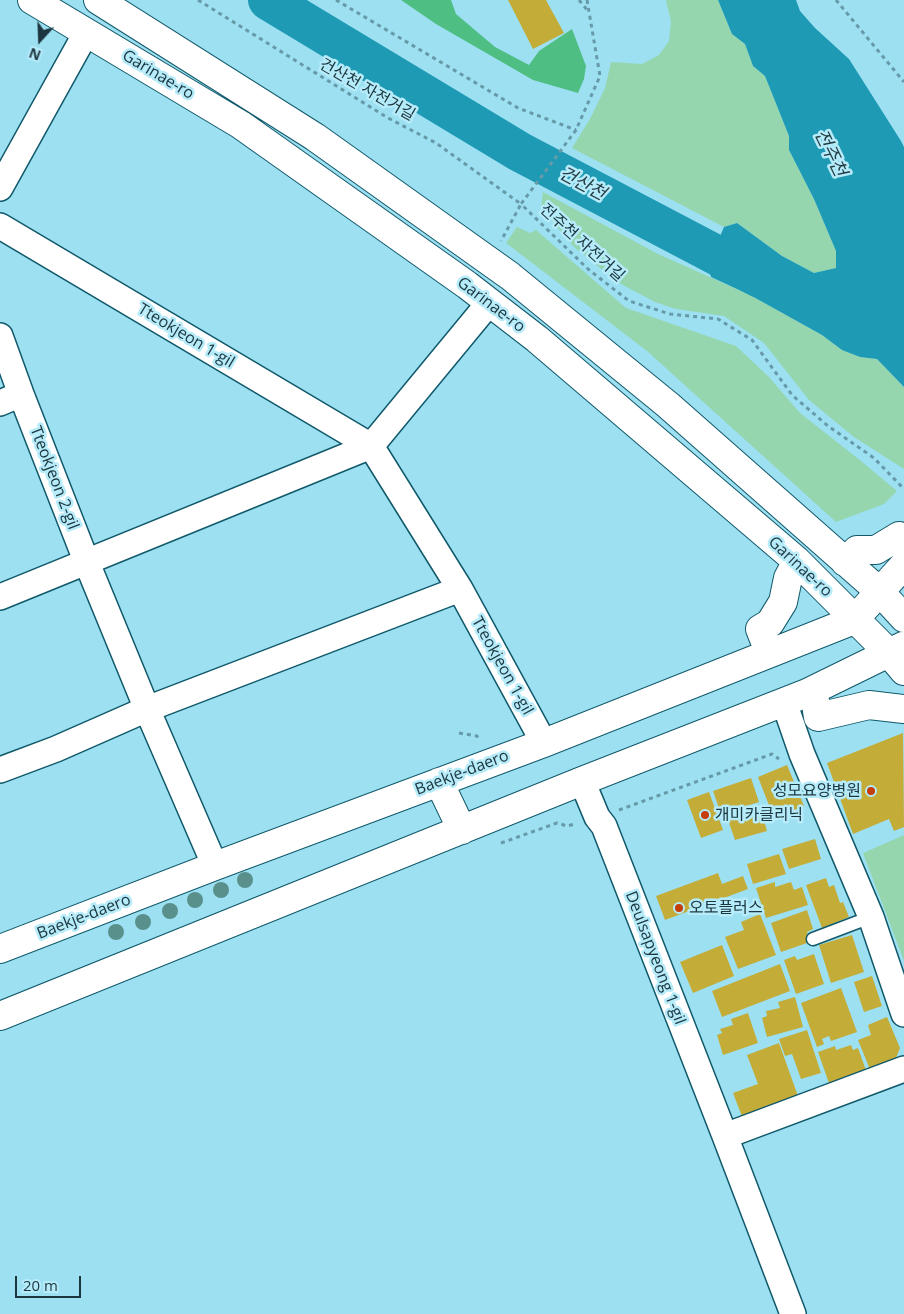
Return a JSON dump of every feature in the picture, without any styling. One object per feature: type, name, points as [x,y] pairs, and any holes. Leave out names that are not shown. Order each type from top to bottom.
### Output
[{"type":"street","name":"Garinae-ro","points":[[32,0],[241,125],[489,303],[536,339],[797,561],[854,620],[899,656]]},
{"type":"street","name":"Garinae-ro","points":[[98,0],[315,137],[510,276],[668,405],[880,592],[904,618]]},
{"type":"street","points":[[0,188],[86,33]]},
{"type":"street","name":"Tteokjeon 1-gil","points":[[0,226],[371,446],[460,589],[544,743]]},
{"type":"street","points":[[0,597],[371,446],[489,303]]},
{"type":"street","name":"Tteokjeon 2-gil","points":[[0,336],[10,398],[87,563],[147,709],[215,866]]},
{"type":"street","points":[[845,562],[857,550],[876,550],[899,536],[904,540]]},
{"type":"street","points":[[768,652],[760,629],[770,623],[783,602],[788,578],[797,561]]},
{"type":"street","name":"Baekje-daero","points":[[0,949],[544,743],[768,652],[854,620],[904,565]]},
{"type":"street","points":[[0,770],[56,749],[147,709],[460,589]]},
{"type":"street","points":[[0,1016],[582,781],[899,656]]},
{"type":"street","points":[[796,698],[816,704],[818,717],[869,705],[904,708]]},
{"type":"street","points":[[796,698],[802,754],[871,917],[904,1014]]},
{"type":"street","name":"Deulsapyeong 1-gil","points":[[582,781],[597,817],[604,826],[793,1314]]},
{"type":"street","points":[[439,782],[462,830]]},
{"type":"street","points":[[725,1136],[904,1069]]},
{"type":"lane","points":[[812,939],[871,917]]},
{"type":"path","name":"건산천 자전거길","points":[[198,0],[388,118],[436,143],[521,204]]},
{"type":"path","points":[[336,0],[518,108],[576,130]]},
{"type":"path","points":[[579,0],[589,13]]},
{"type":"path","name":"전주천 자전거길","points":[[587,0],[600,76],[576,130],[521,204],[588,269],[629,301],[670,314],[718,319],[752,340],[792,394],[828,426],[874,458],[904,489]]},
{"type":"path","points":[[836,0],[904,82]]},
{"type":"path","points":[[499,244],[521,204]]},
{"type":"path","points":[[624,808],[772,754],[782,760]]},
{"type":"green space","points":[[401,0],[451,0],[456,14],[495,47],[529,65],[539,51],[572,29],[586,66],[584,79],[578,93],[533,80],[436,24]]},
{"type":"green space","points":[[667,0],[718,0],[732,34],[745,44],[753,66],[765,76],[789,136],[789,150],[814,199],[836,251],[836,268],[814,273],[782,256],[737,223],[724,227],[572,148],[590,119],[605,88],[611,62],[642,64],[659,55],[669,41],[671,21]]},
{"type":"green space","points":[[543,192],[658,254],[750,295],[822,335],[842,350],[860,357],[877,359],[904,387],[904,469],[854,437],[809,400],[764,343],[724,316],[676,309],[655,302],[619,283],[574,247],[541,208]]},
{"type":"green space","points":[[517,227],[530,233],[536,230],[626,308],[736,346],[768,376],[800,413],[897,491],[884,504],[836,522],[647,351],[506,243]]},
{"type":"green space","points":[[904,835],[904,961],[863,853]]},
{"type":"water","name":"전주천","points":[[718,0],[796,0],[800,11],[815,28],[849,59],[904,147],[904,387],[877,359],[860,357],[842,350],[822,335],[750,295],[711,277],[708,264],[724,227],[737,223],[782,256],[814,273],[836,268],[836,251],[814,199],[789,150],[789,136],[765,76],[753,66],[745,44],[732,34]]},
{"type":"building","points":[[508,0],[546,0],[564,33],[533,49]]},
{"type":"building","name":"성모요양병원","points":[[903,733],[904,827],[894,831],[889,819],[853,834],[827,763]]},
{"type":"building","points":[[787,765],[804,806],[774,818],[758,777]]},
{"type":"building","points":[[751,778],[759,802],[721,814],[713,791]]},
{"type":"building","name":"개미카클리닉","points":[[709,792],[723,830],[701,838],[687,800]]},
{"type":"building","points":[[761,810],[767,831],[735,840],[728,820]]},
{"type":"building","points":[[815,839],[821,859],[789,869],[782,849]]},
{"type":"building","points":[[779,854],[786,874],[753,884],[747,864]]},
{"type":"building","name":"오토플러스","points":[[718,873],[722,884],[743,876],[748,889],[665,920],[656,896]]},
{"type":"building","points":[[826,878],[829,887],[834,885],[840,903],[843,902],[849,917],[822,928],[806,885]]},
{"type":"building","points":[[775,882],[775,887],[791,882],[794,890],[802,887],[808,905],[766,918],[756,888]]},
{"type":"building","points":[[807,910],[813,929],[807,932],[810,942],[781,952],[771,923]]},
{"type":"building","points":[[760,914],[776,955],[738,969],[725,937],[744,930],[741,922]]},
{"type":"building","points":[[852,935],[864,972],[831,983],[819,945]]},
{"type":"building","points":[[722,945],[734,976],[693,993],[680,962]]},
{"type":"building","points":[[814,954],[824,984],[796,994],[784,960],[795,956],[797,960]]},
{"type":"building","points":[[780,964],[790,991],[722,1017],[712,991]]},
{"type":"building","points":[[872,976],[882,1006],[864,1012],[854,982]]},
{"type":"building","points":[[841,988],[857,1032],[831,1041],[829,1036],[822,1039],[824,1044],[817,1047],[801,1003]]},
{"type":"building","points":[[795,997],[803,1027],[767,1037],[762,1018],[767,1016],[766,1011],[780,1008],[778,1002]]},
{"type":"building","points":[[748,1013],[758,1043],[723,1055],[717,1035],[722,1033],[720,1029],[733,1025],[731,1019]]},
{"type":"building","points":[[887,1017],[900,1048],[894,1063],[871,1072],[858,1040],[871,1035],[868,1025]]},
{"type":"building","points":[[807,1030],[821,1073],[801,1079],[792,1054],[785,1056],[779,1039]]},
{"type":"building","points":[[779,1043],[799,1099],[743,1119],[733,1093],[758,1084],[747,1055]]},
{"type":"building","points":[[851,1045],[853,1050],[858,1048],[867,1073],[830,1086],[818,1052],[835,1046],[836,1050]]},
{"type":"waterway","name":"건산천","points":[[268,0],[520,152],[760,278]]},
{"type":"place","name":"성모요양병원","points":[[871,791]]},
{"type":"place","name":"개미카클리닉","points":[[705,815]]},
{"type":"place","name":"오토플러스","points":[[679,908]]}]
